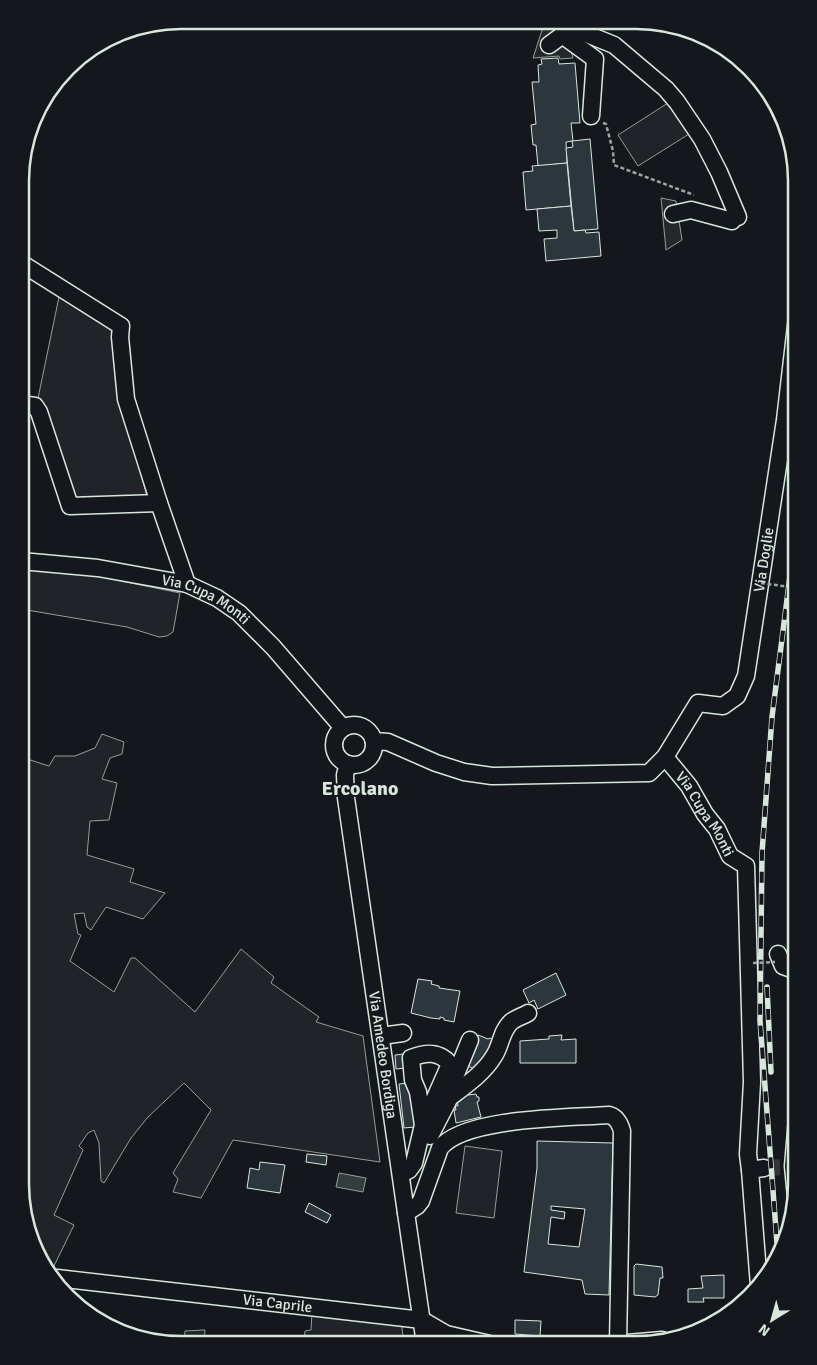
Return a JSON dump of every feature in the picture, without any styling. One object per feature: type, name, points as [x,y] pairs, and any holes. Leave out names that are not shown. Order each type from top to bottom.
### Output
[{"type":"street","points":[[571,29],[556,40],[595,59],[591,116]]},
{"type":"street","points":[[574,29],[614,45],[666,88],[702,139],[719,172],[735,219],[691,210],[673,214]]},
{"type":"street","points":[[29,268],[121,326],[120,338],[126,399],[187,584]]},
{"type":"street","name":"Via Doglie","points":[[665,757],[698,703],[723,706],[737,696],[746,676],[788,394]]},
{"type":"street","points":[[29,405],[34,406],[39,412],[70,506],[159,503]]},
{"type":"street","name":"Via Cupa Monti","points":[[29,562],[98,568],[187,584],[217,598],[240,613],[343,728]]},
{"type":"street","points":[[350,725],[358,725],[365,728],[374,741],[372,756],[366,762],[359,765],[344,762],[338,757],[335,750],[334,742],[337,734],[343,728],[350,725]]},
{"type":"street","name":"Via Cupa Monti","points":[[374,741],[388,742],[436,763],[464,772],[492,776],[649,773],[665,757],[689,786],[705,814],[717,829],[730,856],[746,866],[752,1082],[748,1154],[757,1169],[759,1275]]},
{"type":"street","name":"Via Amedeo Bordiga","points":[[348,764],[345,775],[346,798],[424,1336]]},
{"type":"street","points":[[776,958],[783,966],[788,967]]},
{"type":"street","points":[[449,1098],[472,1080],[494,1057],[500,1046],[503,1033],[511,1022],[528,1012]]},
{"type":"street","points":[[382,1036],[403,1033]]},
{"type":"street","points":[[405,1207],[418,1180],[427,1142],[449,1098],[452,1084],[470,1040]]},
{"type":"street","points":[[405,1207],[417,1206],[421,1201],[440,1148],[452,1137],[498,1123],[609,1115],[614,1117],[620,1124],[622,1131],[611,1336]]},
{"type":"street","points":[[401,1174],[409,1170],[414,1162],[423,1125]]},
{"type":"street","name":"Via Caprile","points":[[61,1278],[422,1320],[446,1334],[455,1336]]},
{"type":"path","points":[[606,124],[613,151],[614,165],[694,195]]},
{"type":"path","points":[[761,583],[788,587]]},
{"type":"path","points":[[753,962],[776,958]]},
{"type":"shaded area","points":[[542,29],[560,29],[570,46],[573,58],[560,59],[559,56],[533,58]]},
{"type":"shaded area","points":[[668,103],[689,134],[638,166],[618,135]]},
{"type":"shaded area","points":[[661,198],[676,201],[682,240],[666,250]]},
{"type":"shaded area","points":[[60,292],[114,327],[122,404],[148,500],[75,499],[37,403]]},
{"type":"shaded area","points":[[29,569],[82,573],[180,593],[173,632],[167,636],[159,637],[127,627],[29,610]]},
{"type":"shaded area","points":[[102,734],[124,742],[122,754],[110,758],[102,779],[117,783],[109,820],[90,821],[87,855],[134,869],[130,882],[165,893],[143,919],[106,907],[91,930],[87,927],[84,913],[74,914],[78,934],[81,935],[70,961],[114,992],[131,958],[135,958],[195,1012],[241,949],[274,977],[271,983],[319,1017],[316,1022],[363,1036],[380,1162],[233,1140],[201,1198],[173,1192],[178,1179],[173,1173],[211,1110],[184,1083],[148,1117],[131,1138],[104,1183],[101,1181],[99,1143],[94,1130],[88,1133],[79,1146],[83,1150],[54,1215],[74,1225],[54,1267],[40,1242],[34,1224],[29,1194],[29,760],[49,766],[55,756],[75,756],[95,748]]},
{"type":"shaded area","points":[[465,1146],[502,1151],[494,1218],[456,1213]]},
{"type":"shaded area","points":[[339,1173],[366,1178],[363,1192],[336,1187]]},
{"type":"shaded area","points":[[312,1313],[401,1320],[403,1336],[304,1336],[305,1331],[311,1330]]},
{"type":"shaded area","points":[[205,1330],[205,1336],[185,1336],[185,1331]]},
{"type":"building","points":[[558,58],[559,64],[575,63],[580,123],[571,123],[573,141],[566,142],[567,163],[538,166],[536,145],[533,145],[531,125],[536,124],[532,82],[539,82],[538,65],[542,64],[541,59]]},
{"type":"building","points":[[590,139],[598,229],[574,231],[566,148],[573,147],[572,141]]},
{"type":"building","points":[[567,163],[571,206],[526,210],[523,172],[533,171],[532,166]]},
{"type":"building","points":[[571,206],[574,231],[585,230],[586,233],[599,232],[601,256],[546,261],[544,239],[557,238],[557,230],[539,231],[537,209]]},
{"type":"building","points":[[556,973],[566,995],[538,1009],[534,1000],[529,1003],[523,990]]},
{"type":"building","points":[[418,979],[432,981],[431,984],[439,986],[439,988],[460,991],[454,1022],[440,1017],[440,1019],[431,1018],[411,1013]]},
{"type":"building","points":[[478,1035],[490,1038],[496,1042],[478,1071],[464,1064]]},
{"type":"building","points":[[562,1035],[561,1040],[576,1039],[576,1063],[520,1063],[520,1041],[549,1039],[549,1036]]},
{"type":"building","points":[[404,1054],[405,1068],[396,1069],[395,1055]]},
{"type":"building","points":[[409,1083],[410,1097],[414,1096],[415,1127],[404,1128],[399,1084]]},
{"type":"building","points":[[467,1093],[468,1095],[476,1094],[479,1097],[477,1102],[481,1117],[456,1123],[454,1110],[456,1110],[455,1106],[458,1106],[456,1096]]},
{"type":"building","points":[[537,1141],[613,1143],[609,1295],[585,1294],[582,1280],[524,1272],[537,1168]],"holes":[[[551,1206],[585,1209],[579,1247],[548,1244],[551,1217],[564,1219],[565,1212],[551,1210]]]},
{"type":"building","points":[[307,1154],[327,1156],[326,1165],[306,1162]]},
{"type":"building","points":[[260,1162],[285,1165],[280,1193],[247,1188],[250,1168],[259,1170]]},
{"type":"building","points":[[309,1203],[331,1215],[327,1223],[305,1212]]},
{"type":"building","points":[[636,1264],[662,1267],[663,1278],[660,1278],[658,1295],[655,1297],[634,1295],[634,1266]]},
{"type":"building","points":[[724,1275],[724,1298],[703,1298],[704,1302],[688,1302],[688,1289],[703,1288],[701,1276]]},
{"type":"building","points":[[515,1320],[541,1321],[540,1336],[515,1334]]},
{"type":"tunnel","points":[[764,1168],[783,1167]]},
{"type":"railway","points":[[777,1241],[760,1021],[762,853],[772,717],[788,592]]},
{"type":"railway","points":[[767,987],[771,1072]]},
{"type":"district","name":"Ercolano","points":[[360,788]]}]
